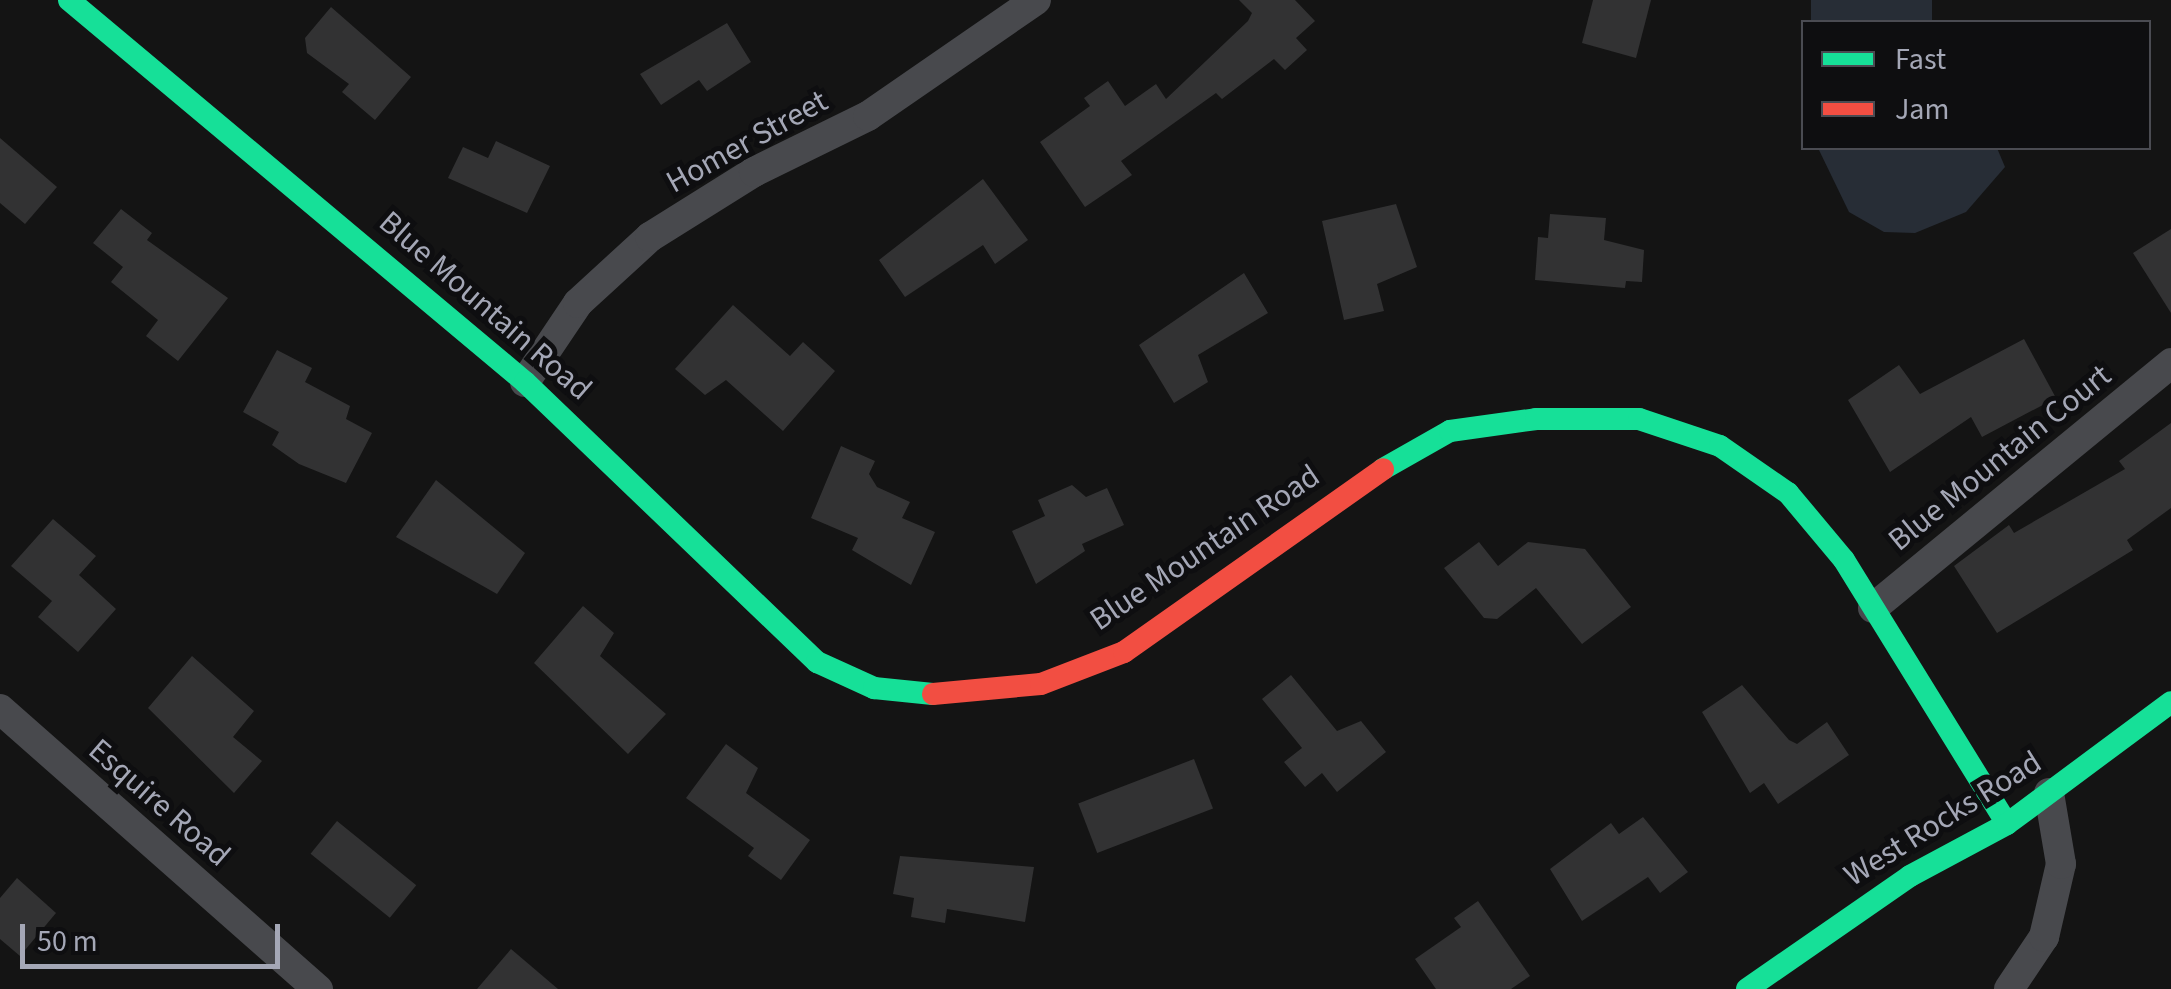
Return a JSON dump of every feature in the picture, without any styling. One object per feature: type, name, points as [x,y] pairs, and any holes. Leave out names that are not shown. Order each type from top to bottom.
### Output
[{"type":"street","name":"Blue Mountain Road","points":[[69,0],[525,382],[816,662],[874,688],[974,694],[1041,684],[1124,652],[1408,455],[1450,431],[1536,419],[1639,420],[1720,446],[1788,493],[1874,608],[2007,824]]},
{"type":"street","name":"Homer Street","points":[[525,382],[578,302],[650,237],[754,172],[868,116],[1036,0]]},
{"type":"street","name":"Blue Mountain Court","points":[[1874,608],[2171,363]]},
{"type":"street","name":"West Rocks Road","points":[[1747,989],[1910,876],[2007,824],[2171,702]]},
{"type":"street","name":"Esquire Road","points":[[0,709],[318,989]]},
{"type":"street","points":[[2009,989],[2044,937],[2061,864],[2049,793]]},
{"type":"shaded area","points":[[1811,0],[1932,0],[1932,20],[1811,20]]},
{"type":"shaded area","points":[[1819,150],[1998,150],[2005,167],[1966,212],[1915,233],[1884,232],[1849,212]]},
{"type":"building","points":[[1239,0],[1295,0],[1315,21],[1296,38],[1307,50],[1285,70],[1274,59],[1222,99],[1216,93],[1121,161],[1132,175],[1085,207],[1040,142],[1090,106],[1084,98],[1108,81],[1125,106],[1156,84],[1166,99],[1248,21],[1252,13]]},
{"type":"building","points":[[1593,0],[1651,0],[1636,58],[1582,43]]},
{"type":"building","points":[[331,7],[411,77],[375,120],[342,92],[349,84],[307,53],[305,38]]},
{"type":"building","points":[[727,23],[751,62],[707,91],[699,80],[661,105],[640,74]]},
{"type":"building","points":[[0,138],[57,187],[25,224],[0,203]]},
{"type":"building","points":[[496,141],[550,166],[527,213],[448,178],[463,147],[488,158]]},
{"type":"building","points":[[983,179],[1028,240],[995,264],[983,245],[905,297],[879,260]]},
{"type":"building","points":[[1396,204],[1417,267],[1377,284],[1384,311],[1344,320],[1322,221]]},
{"type":"building","points":[[121,209],[152,233],[147,240],[228,298],[178,361],[146,336],[158,320],[111,282],[123,267],[93,243]]},
{"type":"building","points":[[1550,214],[1606,218],[1604,240],[1644,250],[1642,282],[1626,281],[1625,288],[1535,280],[1538,237],[1548,238]]},
{"type":"building","points":[[2171,229],[2171,313],[2133,253]]},
{"type":"building","points":[[1244,273],[1268,313],[1198,355],[1208,382],[1174,403],[1139,345]]},
{"type":"building","points":[[733,305],[790,356],[803,342],[835,371],[783,431],[726,380],[705,395],[675,369]]},
{"type":"building","points":[[2024,339],[2056,398],[1982,437],[1971,417],[1890,472],[1848,400],[1899,365],[1920,394]]},
{"type":"building","points":[[277,350],[312,368],[305,382],[350,406],[346,419],[372,433],[346,483],[299,464],[272,445],[279,432],[243,412]]},
{"type":"building","points":[[2171,423],[2171,508],[2127,540],[2133,550],[1997,633],[1954,566],[2009,525],[2014,533],[2125,469],[2119,461]]},
{"type":"building","points":[[841,446],[875,461],[869,474],[877,487],[910,502],[902,518],[935,532],[911,585],[852,550],[858,538],[811,518]]},
{"type":"building","points":[[436,480],[525,553],[497,594],[396,537]]},
{"type":"building","points":[[1072,485],[1086,497],[1107,488],[1124,525],[1082,544],[1085,551],[1036,584],[1012,531],[1045,516],[1038,500]]},
{"type":"building","points":[[53,519],[96,556],[79,575],[116,609],[78,652],[38,617],[52,601],[11,566]]},
{"type":"building","points":[[1479,542],[1498,566],[1528,542],[1585,549],[1631,607],[1582,644],[1536,588],[1497,619],[1484,618],[1444,568]]},
{"type":"building","points":[[583,606],[614,633],[600,656],[666,714],[628,754],[534,663]]},
{"type":"building","points":[[192,656],[254,711],[233,737],[262,761],[234,793],[148,708]]},
{"type":"building","points":[[1291,675],[1337,731],[1361,721],[1386,752],[1337,792],[1322,773],[1305,787],[1284,762],[1302,748],[1262,699]]},
{"type":"building","points":[[1742,685],[1789,740],[1797,744],[1827,722],[1849,755],[1778,804],[1764,783],[1750,793],[1702,712]]},
{"type":"building","points":[[726,744],[758,768],[746,793],[810,840],[781,880],[748,856],[754,848],[686,798]]},
{"type":"building","points":[[1194,759],[1213,808],[1097,853],[1078,803]]},
{"type":"building","points":[[1643,817],[1688,872],[1660,893],[1648,877],[1582,921],[1550,869],[1611,823],[1619,834]]},
{"type":"building","points":[[337,821],[416,885],[390,918],[311,854]]},
{"type":"building","points":[[900,856],[1034,867],[1025,922],[947,909],[945,923],[911,917],[914,898],[893,894]]},
{"type":"building","points":[[17,878],[56,913],[20,956],[0,939],[0,898]]},
{"type":"building","points":[[1478,901],[1530,976],[1511,989],[1436,989],[1415,959],[1461,927],[1454,918]]},
{"type":"building","points":[[511,949],[558,989],[477,989]]},
{"type":"traffic: fast","points":[[69,0],[525,382],[817,662],[874,688],[933,694]]},
{"type":"traffic: fast","points":[[1383,469],[1450,431],[1536,419],[1639,419],[1720,446],[1788,493],[1844,560],[2007,824]]},
{"type":"traffic: fast","points":[[1747,989],[1910,876],[2007,824],[2171,702]]},
{"type":"traffic: jam","points":[[933,694],[1041,684],[1124,652],[1383,469]]}]
